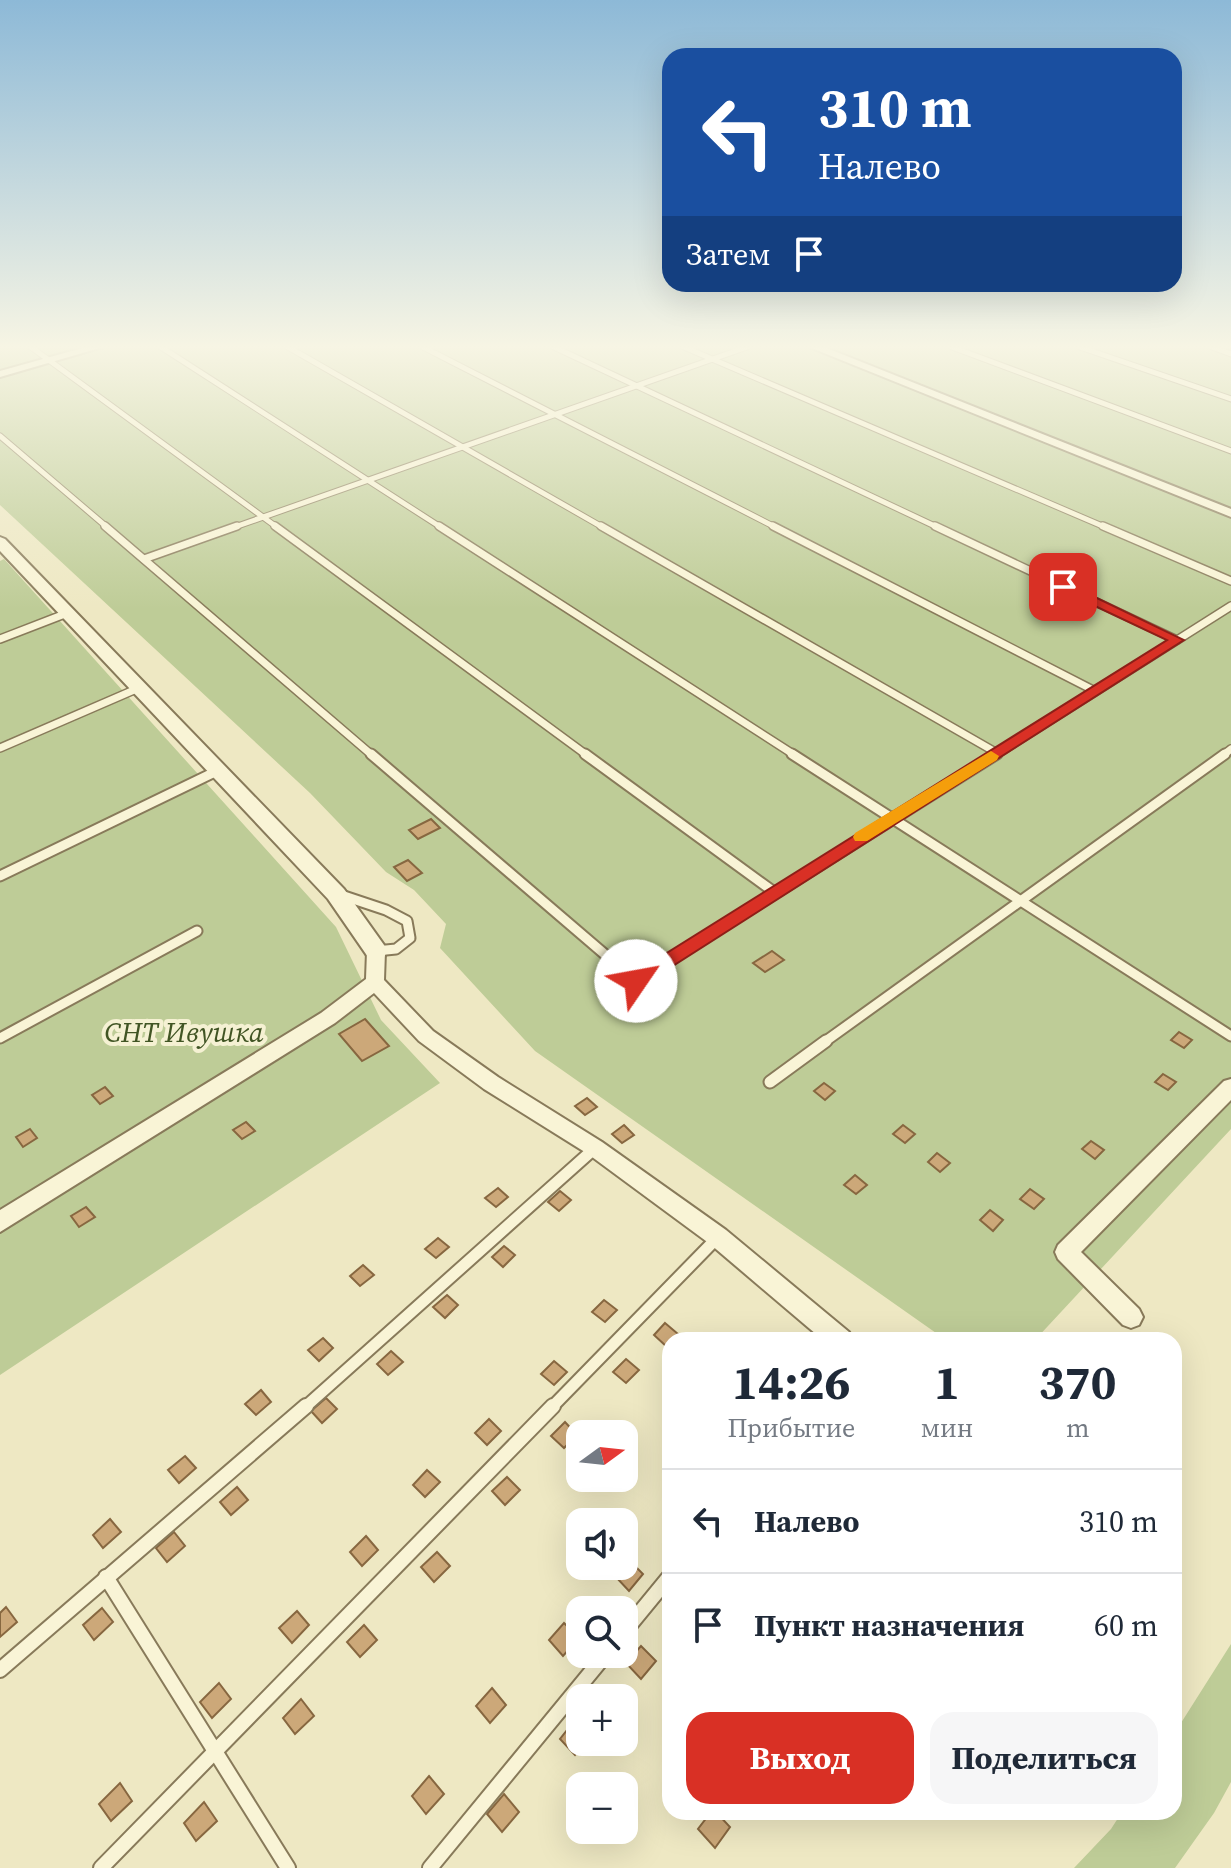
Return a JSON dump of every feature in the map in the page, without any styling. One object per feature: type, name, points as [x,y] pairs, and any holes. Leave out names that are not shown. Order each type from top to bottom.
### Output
[{"type":"street","points":[[1033,434],[1231,513]]},
{"type":"street","points":[[3,550],[70,612],[336,894],[376,951],[375,982],[426,1036],[491,1083],[595,1148],[718,1237],[831,1332]]},
{"type":"street","points":[[0,1222],[328,1018],[375,982]]},
{"type":"street","points":[[1131,1317],[1066,1252],[1231,1087]]},
{"type":"lane","points":[[149,434],[774,892]]},
{"type":"lane","points":[[295,434],[1231,1036]]},
{"type":"lane","points":[[440,434],[997,753]]},
{"type":"lane","points":[[144,559],[499,434]]},
{"type":"lane","points":[[593,434],[1095,691]]},
{"type":"lane","points":[[739,434],[1177,640]]},
{"type":"lane","points":[[886,434],[1231,581]]},
{"type":"lane","points":[[1186,434],[1231,451]]},
{"type":"lane","points":[[0,436],[636,981],[1231,606]]},
{"type":"lane","points":[[0,639],[70,612]]},
{"type":"lane","points":[[0,748],[141,687]]},
{"type":"lane","points":[[770,1082],[1231,749]]},
{"type":"lane","points":[[0,876],[219,770]]},
{"type":"lane","points":[[336,894],[386,910],[407,921],[410,938],[396,949],[376,951]]},
{"type":"lane","points":[[0,1038],[197,931]]},
{"type":"lane","points":[[0,1670],[282,1427],[595,1148]]},
{"type":"lane","points":[[101,1868],[718,1237]]},
{"type":"lane","points":[[106,1577],[288,1868]]},
{"type":"lane","points":[[638,1615],[662,1586]]},
{"type":"lane","points":[[430,1868],[594,1668]]},
{"type":"green space","points":[[0,434],[1231,434],[1231,1129],[1042,1332],[935,1332],[535,1051],[440,948],[446,924],[414,890],[386,872],[310,793],[0,505]]},
{"type":"green space","name":"СНТ Ивушка","points":[[4,559],[336,927],[381,1020],[440,1083],[0,1375],[0,561]]},
{"type":"green space","points":[[1231,1644],[1231,1782],[1214,1813],[1175,1868],[1074,1868],[1117,1820],[1182,1820],[1182,1721]]},
{"type":"building","points":[[431,819],[440,828],[418,839],[409,830]]},
{"type":"building","points":[[408,860],[422,873],[407,881],[394,867]]},
{"type":"building","points":[[772,951],[784,960],[765,972],[753,963]]},
{"type":"building","points":[[365,1019],[389,1046],[362,1061],[339,1034]]},
{"type":"building","points":[[1179,1032],[1192,1040],[1184,1048],[1171,1040]]},
{"type":"building","points":[[1163,1074],[1176,1082],[1168,1090],[1155,1082]]},
{"type":"building","points":[[824,1083],[835,1091],[825,1100],[814,1091]]},
{"type":"building","points":[[105,1087],[113,1096],[100,1104],[92,1095]]},
{"type":"building","points":[[587,1098],[597,1107],[585,1115],[575,1106]]},
{"type":"building","points":[[246,1122],[255,1131],[242,1139],[233,1130]]},
{"type":"building","points":[[624,1125],[634,1135],[622,1143],[612,1134]]},
{"type":"building","points":[[903,1125],[915,1134],[905,1143],[893,1134]]},
{"type":"building","points":[[30,1129],[37,1138],[23,1147],[16,1137]]},
{"type":"building","points":[[1091,1141],[1104,1150],[1095,1159],[1082,1149]]},
{"type":"building","points":[[937,1153],[950,1163],[940,1172],[928,1162]]},
{"type":"building","points":[[855,1175],[867,1185],[856,1194],[844,1185]]},
{"type":"building","points":[[498,1188],[508,1197],[496,1207],[485,1198]]},
{"type":"building","points":[[1030,1189],[1044,1199],[1034,1209],[1020,1199]]},
{"type":"building","points":[[560,1191],[571,1200],[559,1211],[548,1202]]},
{"type":"building","points":[[86,1207],[95,1217],[79,1227],[71,1216]]},
{"type":"building","points":[[990,1210],[1003,1220],[993,1231],[980,1220]]},
{"type":"building","points":[[438,1238],[449,1247],[436,1258],[425,1249]]},
{"type":"building","points":[[504,1246],[515,1255],[503,1267],[492,1257]]},
{"type":"building","points":[[363,1265],[374,1275],[360,1286],[350,1276]]},
{"type":"building","points":[[447,1295],[458,1305],[445,1318],[433,1307]]},
{"type":"building","points":[[604,1300],[617,1310],[605,1322],[592,1312]]},
{"type":"building","points":[[665,1323],[676,1332],[662,1332],[662,1342],[654,1335]]},
{"type":"building","points":[[323,1338],[333,1348],[319,1361],[308,1350]]},
{"type":"building","points":[[391,1351],[403,1362],[388,1375],[377,1364]]},
{"type":"building","points":[[626,1359],[639,1370],[626,1383],[613,1372]]},
{"type":"building","points":[[554,1361],[567,1372],[554,1385],[541,1374]]},
{"type":"building","points":[[261,1390],[271,1402],[256,1415],[245,1404]]},
{"type":"building","points":[[326,1398],[337,1409],[322,1423],[311,1411]]},
{"type":"building","points":[[489,1419],[501,1431],[487,1445],[475,1433]]},
{"type":"building","points":[[565,1422],[564,1448],[551,1436]]},
{"type":"building","points":[[185,1456],[196,1468],[179,1483],[168,1470]]},
{"type":"building","points":[[427,1470],[440,1482],[425,1497],[413,1485]]},
{"type":"building","points":[[507,1477],[520,1490],[505,1505],[492,1491]]},
{"type":"building","points":[[237,1487],[248,1500],[231,1515],[220,1502]]},
{"type":"building","points":[[110,1519],[121,1532],[103,1548],[93,1535]]},
{"type":"building","points":[[174,1532],[185,1546],[167,1562],[156,1548]]},
{"type":"building","points":[[366,1536],[378,1550],[362,1566],[350,1552]]},
{"type":"building","points":[[437,1552],[450,1566],[434,1582],[421,1567]]},
{"type":"building","points":[[638,1569],[643,1574],[629,1591],[619,1580],[638,1580]]},
{"type":"building","points":[[6,1607],[17,1622],[0,1637],[0,1613]]},
{"type":"building","points":[[102,1608],[113,1622],[94,1640],[83,1625]]},
{"type":"building","points":[[297,1611],[309,1625],[292,1643],[279,1628]]},
{"type":"building","points":[[564,1623],[566,1625],[566,1653],[563,1656],[549,1640]]},
{"type":"building","points":[[364,1625],[377,1640],[360,1657],[347,1642]]},
{"type":"building","points":[[641,1646],[656,1661],[641,1679],[631,1668],[638,1668],[638,1649]]},
{"type":"building","points":[[219,1683],[231,1699],[212,1718],[200,1702]]},
{"type":"building","points":[[492,1688],[506,1705],[490,1723],[476,1706]]},
{"type":"building","points":[[301,1699],[314,1716],[295,1734],[283,1718]]},
{"type":"building","points":[[566,1731],[566,1745],[560,1739]]},
{"type":"building","points":[[429,1776],[444,1794],[426,1814],[412,1796]]},
{"type":"building","points":[[120,1783],[132,1801],[111,1821],[99,1804]]},
{"type":"building","points":[[504,1794],[519,1812],[502,1832],[487,1814]]},
{"type":"building","points":[[204,1802],[217,1821],[196,1841],[184,1823]]},
{"type":"building","points":[[705,1820],[723,1820],[730,1827],[715,1848],[698,1829]]},
{"type":"slow traffic","points":[[861,837],[991,756]]},
{"type":"route","points":[[636,981],[1177,640],[1063,587]]}]
